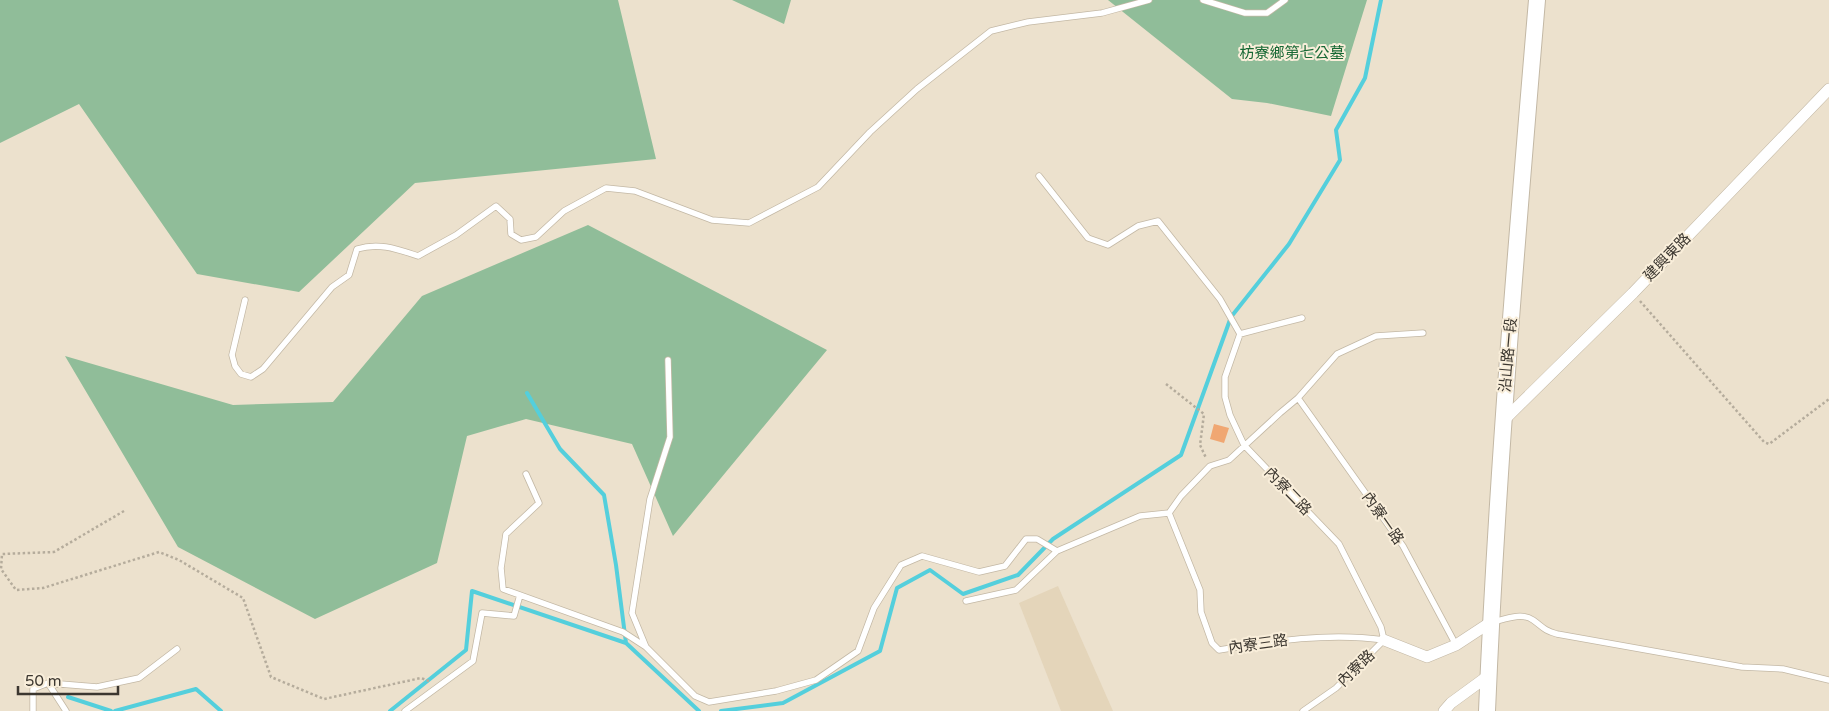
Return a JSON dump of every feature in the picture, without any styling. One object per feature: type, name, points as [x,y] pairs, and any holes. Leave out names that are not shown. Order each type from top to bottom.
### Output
[{"type":"main road","name":"沿山路一段","points":[[1487,711],[1491,592],[1502,422],[1537,0]]},
{"type":"street","name":"建興東路","points":[[1502,422],[1633,293],[1829,89]]},
{"type":"street","name":"內寮路","points":[[1384,640],[1428,657],[1456,645],[1491,622]]},
{"type":"street","points":[[1444,711],[1451,703],[1488,676]]},
{"type":"lane","points":[[245,300],[232,355],[235,366],[240,374],[251,377],[263,369],[332,287],[349,275],[357,249],[368,245],[388,246],[418,256],[456,236],[496,206],[510,219],[512,234],[521,240],[536,237],[564,211],[606,188],[635,191],[712,220],[750,223],[818,187],[870,132],[917,89],[990,31],[1028,22],[1102,13],[1149,0]]},
{"type":"lane","points":[[1203,0],[1245,13],[1267,13],[1285,0]]},
{"type":"lane","points":[[1039,176],[1088,238],[1101,243],[1108,245],[1138,226],[1158,221],[1220,299],[1238,332],[1302,318]]},
{"type":"lane","name":"內寮二路","points":[[1238,332],[1225,377],[1225,397],[1230,415],[1244,445],[1339,544],[1381,627],[1384,640]]},
{"type":"lane","points":[[966,601],[1016,590],[1056,551],[1140,516],[1169,513],[1181,496],[1210,466],[1229,460],[1298,398],[1337,354],[1376,336],[1422,333]]},
{"type":"lane","points":[[646,647],[632,612],[650,499],[670,437],[668,360]]},
{"type":"lane","name":"內寮一路","points":[[1298,398],[1403,546],[1456,645]]},
{"type":"lane","points":[[526,474],[539,503],[506,534],[501,568],[503,589],[623,632],[646,647],[695,696],[709,702],[816,680],[858,651],[874,608],[901,565],[922,556],[979,572],[1006,566],[1026,539],[1039,541],[1056,551]]},
{"type":"lane","name":"內寮三路","points":[[1169,513],[1200,590],[1201,612],[1212,643],[1219,650],[1279,640],[1332,637],[1384,640]]},
{"type":"lane","points":[[405,711],[472,661],[482,613],[514,616],[520,595]]},
{"type":"lane","points":[[1491,622],[1522,616],[1532,619],[1545,630],[1557,634],[1742,667],[1783,668],[1829,680]]},
{"type":"lane","name":"內寮路","points":[[1303,711],[1336,688],[1384,640]]},
{"type":"lane","points":[[33,711],[33,689],[48,683],[97,687],[139,678],[177,649]]},
{"type":"lane","points":[[48,683],[66,711]]},
{"type":"path","points":[[1633,293],[1764,442],[1770,444],[1829,399]]},
{"type":"path","points":[[1166,384],[1204,414],[1200,445],[1210,466]]},
{"type":"path","points":[[124,511],[54,552],[2,554],[1,569],[16,590],[43,588],[159,552],[179,560],[243,598],[271,676],[324,699],[421,678]]},
{"type":"shaded area","points":[[1058,586],[1113,711],[1061,711],[1019,603]]},
{"type":"green space","points":[[0,0],[618,0],[656,159],[415,183],[299,292],[197,274],[79,104],[0,143]]},
{"type":"green space","points":[[732,0],[791,0],[784,24]]},
{"type":"green space","name":"枋寮鄉第七公墓","points":[[1108,0],[1367,0],[1331,116],[1267,103],[1232,99]]},
{"type":"green space","points":[[588,225],[827,350],[673,536],[632,444],[526,419],[467,436],[437,563],[315,619],[178,547],[65,356],[233,405],[333,402],[422,296]]},
{"type":"building","points":[[1214,424],[1229,428],[1224,443],[1210,439]]},
{"type":"waterway","points":[[721,711],[783,703],[880,651],[897,588],[930,570],[963,594],[1018,575],[1053,539],[1181,455],[1231,317],[1289,244],[1340,160],[1336,130],[1365,78],[1381,0]]},
{"type":"waterway","points":[[527,393],[560,449],[604,495],[616,565],[626,643]]},
{"type":"waterway","points":[[390,711],[466,650],[472,591],[626,643],[699,711]]},
{"type":"waterway","points":[[115,711],[196,689],[221,711]]},
{"type":"waterway","points":[[68,697],[111,711]]}]
